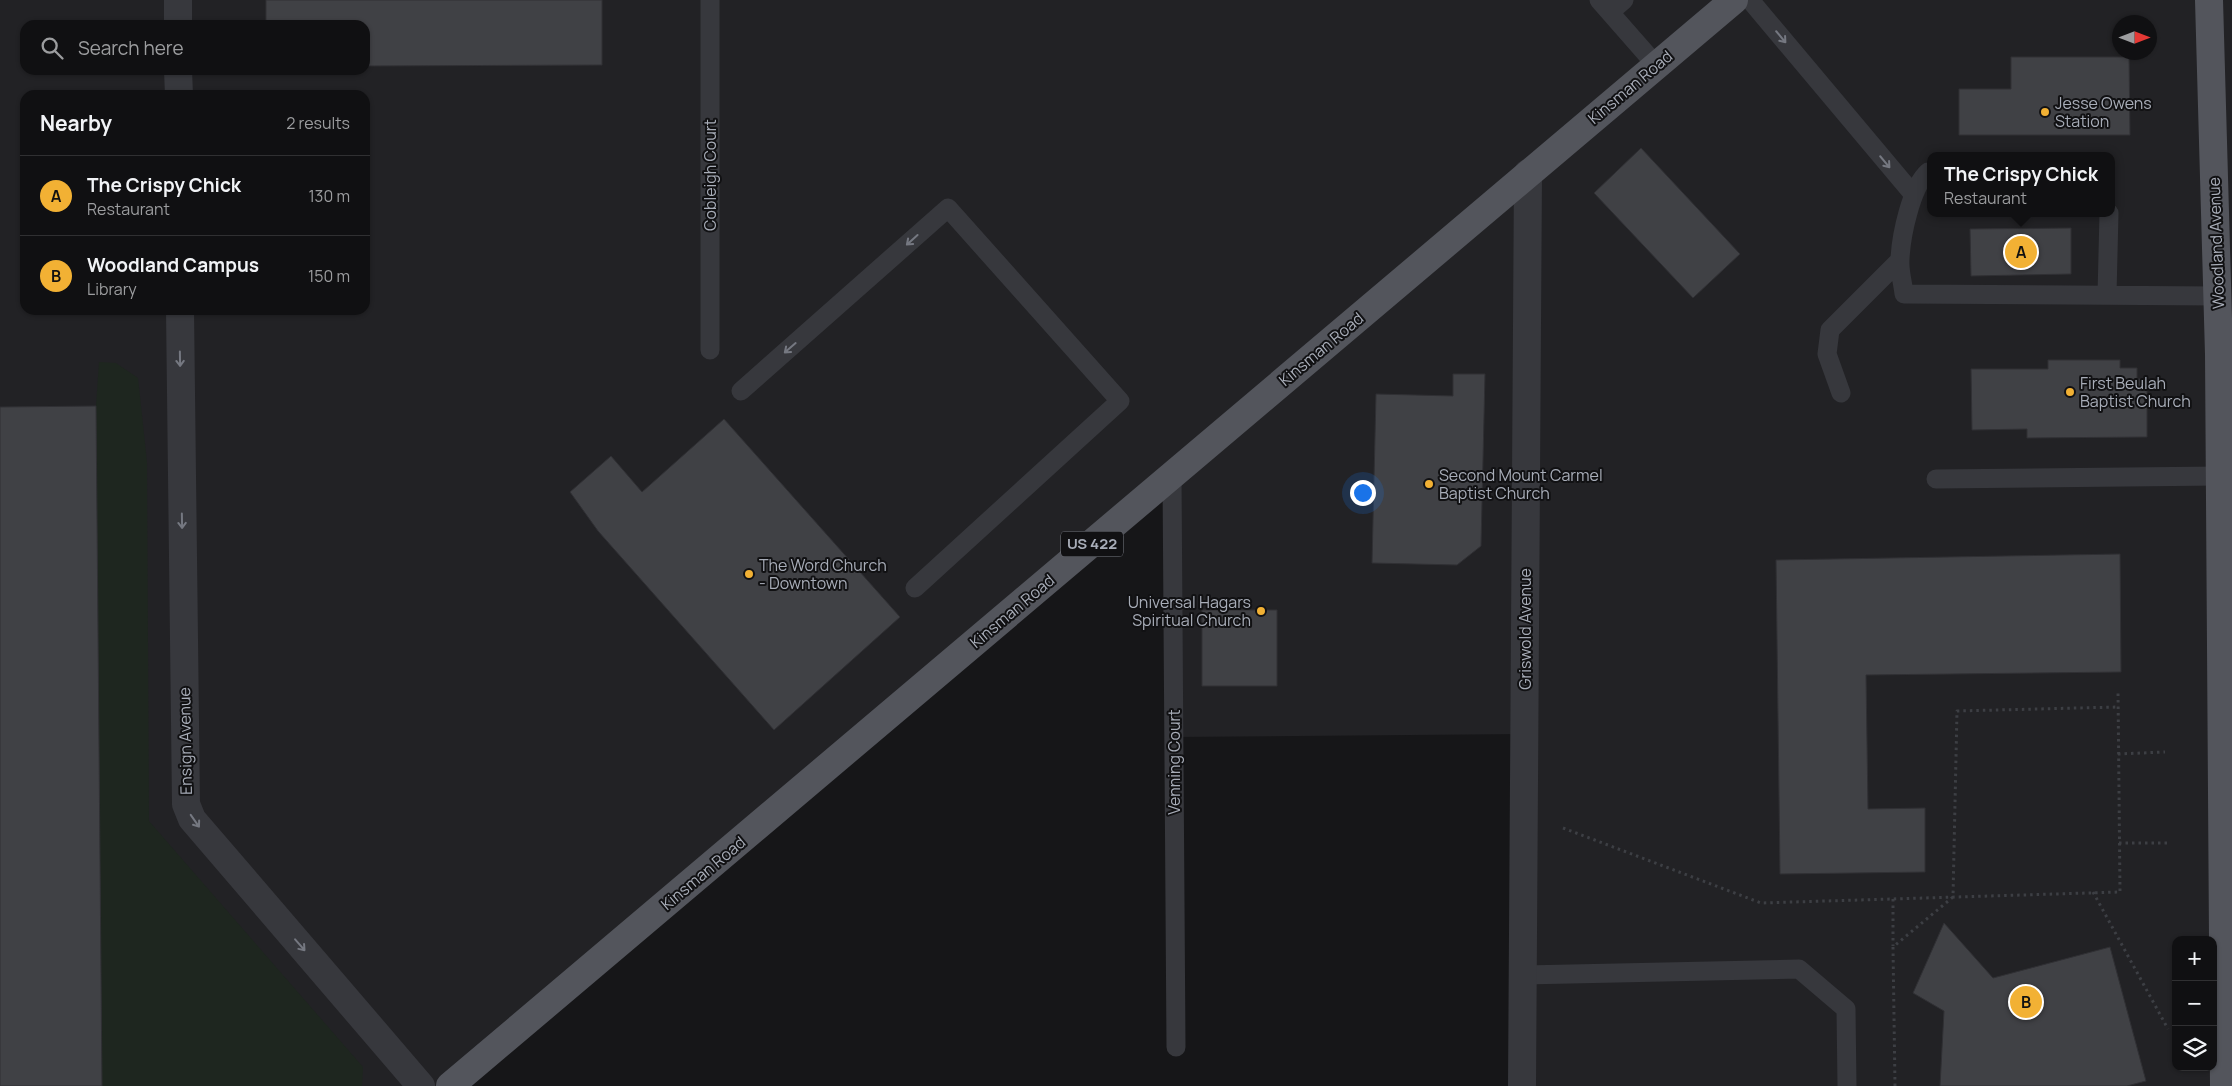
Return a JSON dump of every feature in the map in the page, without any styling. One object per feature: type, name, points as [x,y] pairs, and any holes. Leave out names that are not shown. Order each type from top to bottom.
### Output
[{"type":"main road","name":"Kinsman Road","points":[[450,1086],[1734,0]]},
{"type":"main road","name":"Woodland Avenue","points":[[2209,0],[2218,296],[2227,794],[2224,1086]]},
{"type":"street","points":[[178,0],[178,20]]},
{"type":"street","points":[[178,75],[179,90]]},
{"type":"street","name":"Griswold Avenue","points":[[1522,1086],[1528,173]]},
{"type":"street","name":"Ensign Avenue","points":[[180,315],[186,804],[192,819],[421,1086]]},
{"type":"lane","name":"Cobleigh Court","points":[[710,0],[710,350]]},
{"type":"lane","points":[[1750,0],[1913,194]]},
{"type":"lane","points":[[1611,4],[1656,65]]},
{"type":"lane","points":[[1927,173],[1920,179],[1913,194],[1900,260],[1904,294],[2218,296]]},
{"type":"lane","points":[[741,391],[948,208],[1120,401],[915,588]]},
{"type":"lane","points":[[2107,295],[2109,217]]},
{"type":"lane","points":[[1841,393],[1827,354],[1830,330],[1900,260]]},
{"type":"lane","name":"Venning Court","points":[[1172,476],[1176,1047]]},
{"type":"lane","points":[[1936,479],[2220,476]]},
{"type":"lane","points":[[1522,975],[1799,969],[1846,1009],[1847,1086]]},
{"type":"path","points":[[1563,828],[1761,903],[2120,892],[2118,690]]},
{"type":"path","points":[[1893,947],[1953,897],[1957,711],[2118,707]]},
{"type":"path","points":[[2118,754],[2164,752]]},
{"type":"path","points":[[2119,842],[2167,842]]},
{"type":"path","points":[[2093,892],[2168,1029]]},
{"type":"path","points":[[1893,899],[1895,1086]]},
{"type":"shaded area","points":[[0,0],[2232,0],[2232,794],[2224,1086],[1522,1086],[1524,734],[1174,737],[1172,477],[450,1086],[0,1086]]},
{"type":"shaded area","points":[[99,362],[116,363],[138,378],[147,462],[149,821],[363,1067],[362,1086],[102,1086],[96,406]]},
{"type":"building","points":[[266,0],[602,0],[602,65],[370,66],[370,20],[266,20]]},
{"type":"building","name":"Jesse Owens Station","points":[[2011,57],[2112,57],[2112,60],[2129,60],[2130,135],[1959,135],[1959,89],[2011,89]]},
{"type":"building","points":[[1641,148],[1740,254],[1693,298],[1594,193]]},
{"type":"building","points":[[2071,228],[2071,274],[1971,276],[1970,229]]},
{"type":"building","points":[[2048,360],[2120,360],[2120,368],[2137,368],[2137,379],[2147,379],[2147,437],[2027,438],[2027,429],[1972,430],[1971,369],[2048,369]]},
{"type":"building","points":[[1453,374],[1485,374],[1481,546],[1457,565],[1372,563],[1376,394],[1453,396]]},
{"type":"building","points":[[96,406],[102,1086],[0,1086],[0,407]]},
{"type":"building","name":"The Word Church - Downtown","points":[[724,419],[900,617],[774,730],[598,531],[570,492],[611,456],[642,492]]},
{"type":"building","points":[[2120,554],[2121,672],[1866,675],[1868,809],[1925,808],[1925,872],[1780,874],[1776,560]]},
{"type":"building","points":[[1202,610],[1277,610],[1277,686],[1202,686]]},
{"type":"building","points":[[1944,923],[1993,978],[2110,947],[2146,1081],[2127,1086],[1940,1086],[1944,1011],[1913,993]]},
{"type":"place","name":"Jesse Owens Station","points":[[2045,112]]},
{"type":"place","name":"The Crispy Chick","points":[[2021,252]]},
{"type":"place","name":"First Beulah Baptist Church","points":[[2070,392]]},
{"type":"place","name":"Second Mount Carmel Baptist Church","points":[[1429,484]]},
{"type":"place","name":"The Word Church - Downtown","points":[[749,574]]},
{"type":"place","name":"Universal Hagars Spiritual Church","points":[[1261,611]]},
{"type":"place","name":"Woodland Campus","points":[[2026,1002]]}]
